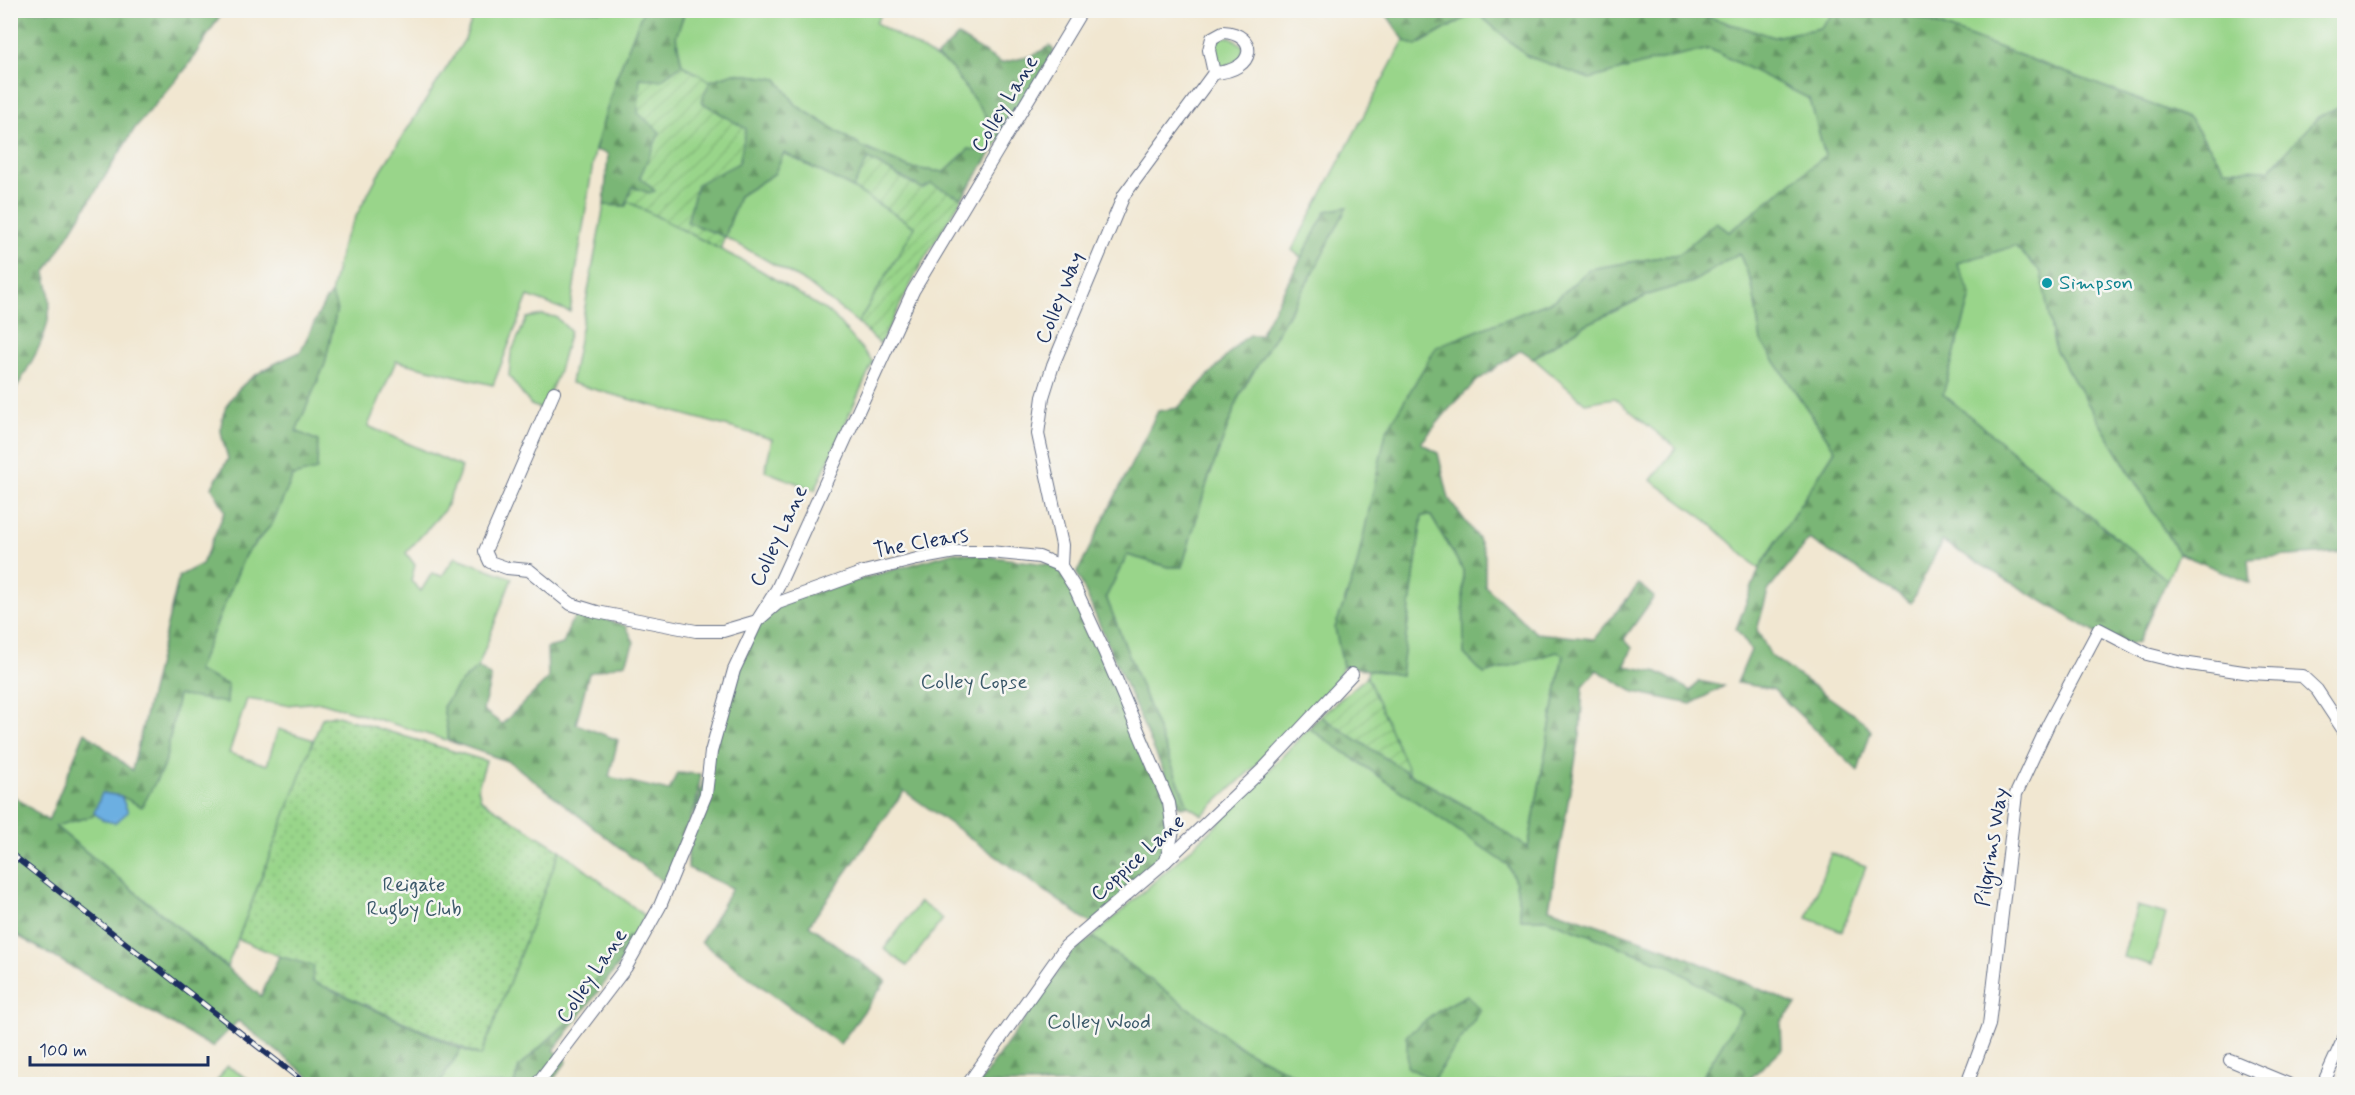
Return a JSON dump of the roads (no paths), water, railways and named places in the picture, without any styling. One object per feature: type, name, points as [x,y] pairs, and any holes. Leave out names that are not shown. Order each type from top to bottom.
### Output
[{"type":"street","name":"Colley Lane","points":[[537,1084],[627,967],[660,906],[706,794],[711,752],[721,709],[734,670],[757,621],[777,589],[913,291],[1082,10]]},
{"type":"street","name":"Colley Way","points":[[1061,566],[1062,545],[1038,434],[1043,397],[1053,365],[1124,195],[1214,74]]},
{"type":"street","name":"The Clears","points":[[554,392],[485,551],[490,562],[507,568],[529,570],[571,604],[621,617],[696,631],[723,631],[757,621],[778,603],[864,572],[917,559],[955,552],[990,552],[1039,557],[1061,566]]},
{"type":"street","points":[[1061,566],[1075,588],[1104,651],[1169,803],[1173,831],[1166,861]]},
{"type":"street","name":"Pilgrims Way","points":[[1968,1084],[1989,1025],[2016,794],[2049,723],[2099,629],[2147,654],[2183,663],[2250,673],[2302,676],[2317,690],[2344,731]]},
{"type":"street","name":"Coppice Lane","points":[[968,1084],[1066,946],[1166,861],[1265,767],[1352,674]]},
{"type":"street","points":[[2323,1084],[2344,1038]]},
{"type":"street","points":[[2230,1060],[2288,1084]]},
{"type":"water","points":[[102,793],[121,796],[128,812],[115,823],[103,820],[94,813]]},
{"type":"railway","points":[[10,853],[306,1084]]},
{"type":"place","name":"Simpson","points":[[2047,283]]},
{"type":"park label","name":"Colley Copse","points":[[974,682]]},
{"type":"park label","name":"Reigate Rugby Club","points":[[414,897]]},
{"type":"park label","name":"Colley Wood","points":[[1099,1022]]}]
